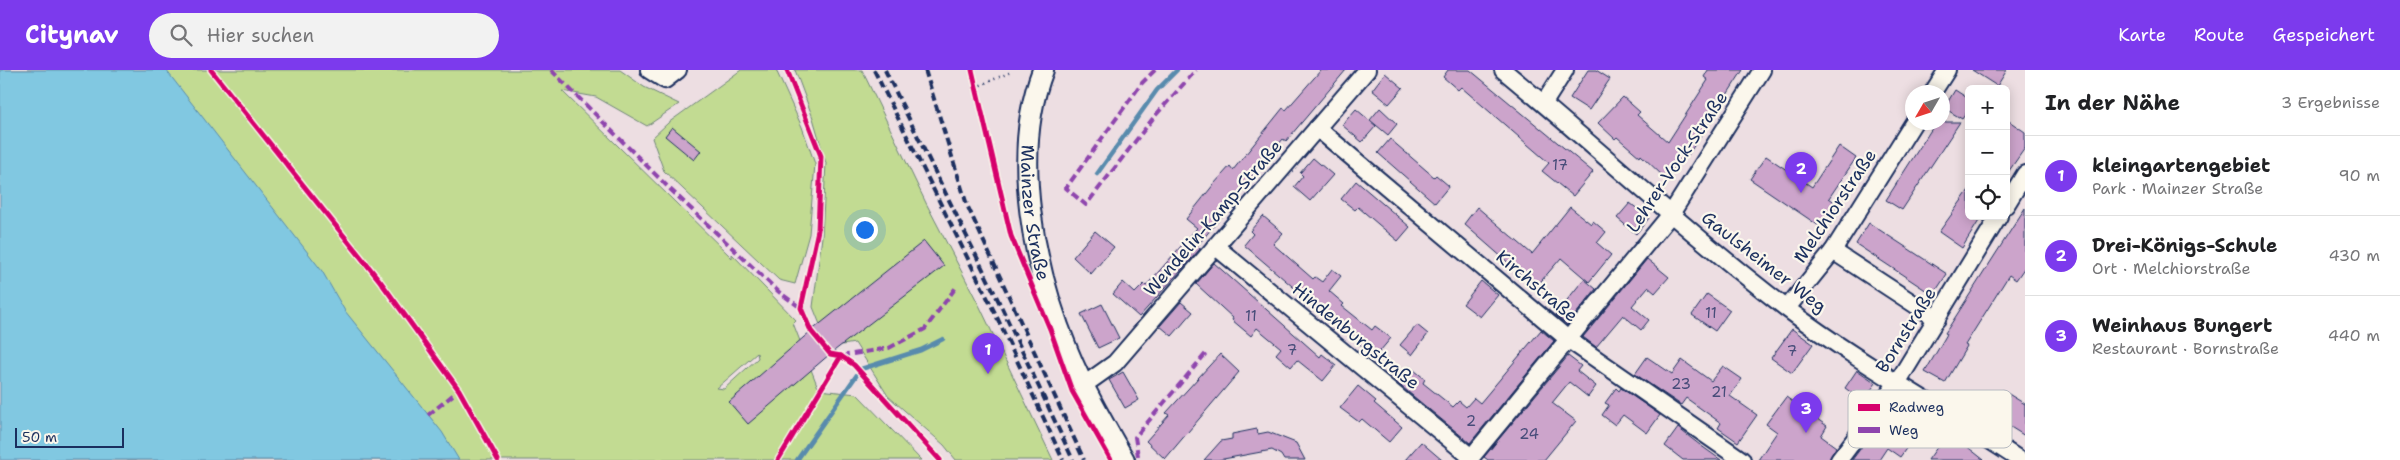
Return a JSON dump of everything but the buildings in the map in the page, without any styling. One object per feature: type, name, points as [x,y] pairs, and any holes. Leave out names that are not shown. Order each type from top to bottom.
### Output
[{"type":"main road","name":"Mainzer Straße","points":[[1043,70],[1035,94],[1028,129],[1030,208],[1040,261],[1051,303],[1068,352],[1124,460]]},
{"type":"street","points":[[649,70],[665,80],[678,70]]},
{"type":"street","name":"Wendelin-Kamp-Straße","points":[[1084,385],[1115,363],[1367,70]]},
{"type":"street","name":"Gaulsheimer Weg","points":[[1503,70],[1670,214],[1787,308],[1908,390]]},
{"type":"street","points":[[1544,104],[1565,70]]},
{"type":"street","name":"Lehrer-Vock-Straße","points":[[1470,458],[1569,340],[1670,214],[1762,70]]},
{"type":"street","points":[[1937,85],[1947,70]]},
{"type":"street","name":"Kirchstraße","points":[[1317,128],[1569,340],[1742,460]]},
{"type":"street","name":"Melchiorstraße","points":[[1787,308],[1833,251],[1909,130]]},
{"type":"street","points":[[2010,198],[2025,174]]},
{"type":"street","name":"Bornstraße","points":[[1892,390],[1997,220]]},
{"type":"street","name":"Hindenburgstraße","points":[[1215,246],[1470,458]]},
{"type":"street","points":[[1833,251],[1937,319]]},
{"type":"street","name":"Bornstraße","points":[[1839,460],[1848,448]]},
{"type":"street","name":"Gaulsheimer Weg","points":[[2000,448],[2019,460]]},
{"type":"path","points":[[976,86],[1011,72]]},
{"type":"green space","points":[[0,70],[620,70],[644,87],[679,104],[647,126],[596,97],[562,91],[732,258],[732,254],[796,320],[793,323],[819,390],[857,394],[921,460],[32,460]],"holes":[[[757,353],[758,358],[724,389],[717,388]]]},
{"type":"green space","points":[[741,70],[776,70],[802,127],[815,164],[809,234],[795,284],[779,280],[664,171],[652,138],[668,123]]},
{"type":"green space","points":[[795,70],[862,70],[926,203],[980,307],[1053,460],[956,460],[944,445],[888,396],[855,343],[829,347],[813,307],[822,237],[826,163],[813,118]]},
{"type":"water","points":[[0,70],[166,70],[322,271],[345,311],[442,432],[459,460],[0,460]]},
{"type":"waterway","points":[[1097,174],[1157,90],[1177,70]]},
{"type":"waterway","points":[[797,460],[861,369],[921,350],[943,339]]},
{"type":"railway","points":[[874,70],[995,313],[1063,460]]},
{"type":"railway","points":[[885,70],[1001,306],[1073,460]]},
{"type":"railway","points":[[925,70],[967,205],[1084,460]]},
{"type":"marked path","points":[[551,70],[671,190],[779,292],[801,308]]},
{"type":"marked path","points":[[1155,70],[1142,83],[1066,188],[1086,205],[1154,117],[1196,70]]},
{"type":"marked path","points":[[841,356],[889,348],[925,329],[957,286]]},
{"type":"marked path","points":[[1138,456],[1135,437],[1208,351]]},
{"type":"marked path","points":[[428,415],[459,390]]},
{"type":"cycle path","points":[[211,70],[380,281],[459,390],[498,460]]},
{"type":"cycle path","points":[[787,70],[821,156],[818,230],[801,308],[811,331],[830,354],[841,356],[854,365],[940,460]]},
{"type":"cycle path","points":[[972,70],[1011,236],[1050,329],[1072,391],[1111,460]]},
{"type":"cycle path","points":[[778,460],[841,356]]},
{"type":"place","name":"Drei-Königs-Schule","points":[[1801,193]]},
{"type":"place","name":"kleingartengebiet","points":[[988,374]]},
{"type":"place","name":"Weinhaus Bungert","points":[[1806,433]]}]
